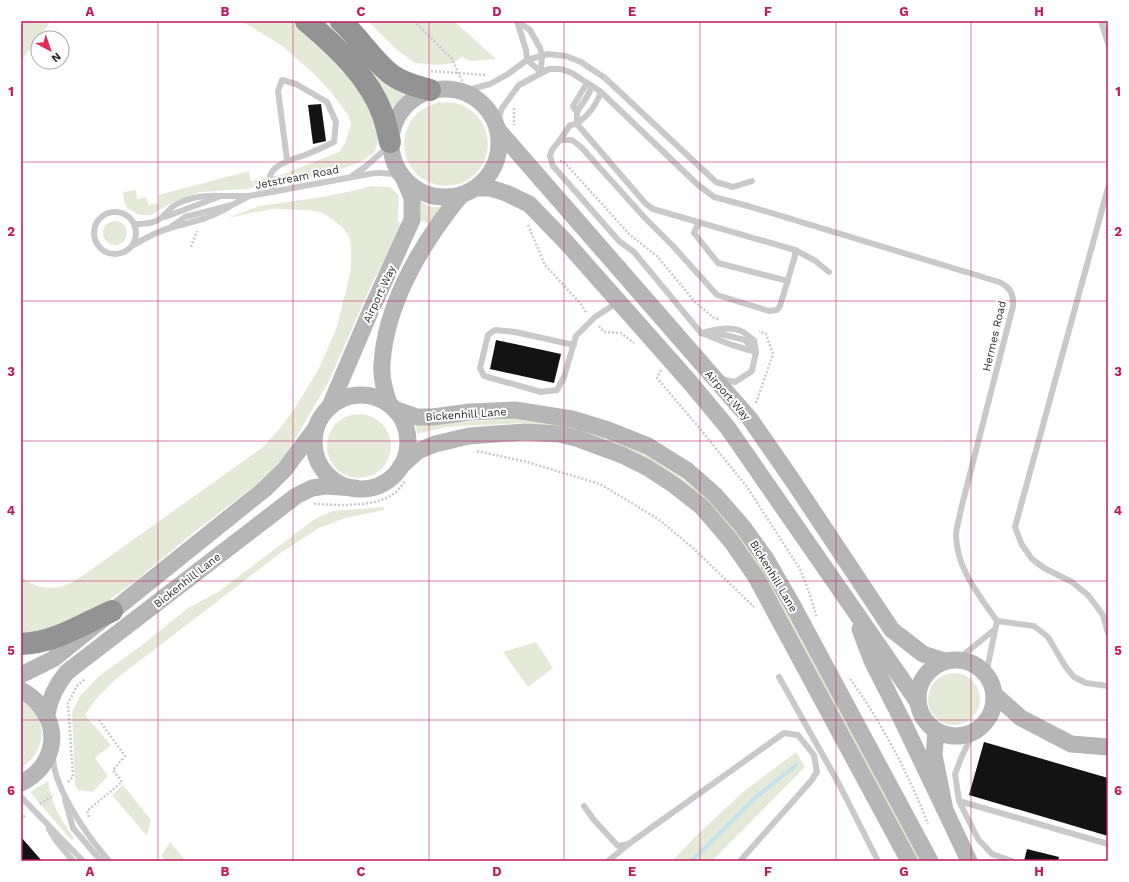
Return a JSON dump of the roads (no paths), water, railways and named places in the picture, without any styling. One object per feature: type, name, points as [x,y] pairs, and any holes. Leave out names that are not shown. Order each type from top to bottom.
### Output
[{"type":"highway","points":[[306,21],[334,45],[362,77],[383,115],[390,144]]},
{"type":"highway","points":[[341,21],[392,75],[402,81],[429,81]]},
{"type":"highway","points":[[21,644],[42,642],[57,637],[112,611]]},
{"type":"street","points":[[429,81],[448,88],[464,91],[484,105],[492,115],[498,127],[499,150],[494,168],[486,180],[468,192],[442,198],[423,193],[403,178],[394,163],[390,144],[394,122],[400,111],[429,81]]},
{"type":"street","name":"Airport Way","points":[[498,127],[713,378],[750,419],[892,630],[923,654],[951,660]]},
{"type":"street","name":"Airport Way","points":[[330,406],[371,310],[412,220],[412,198],[403,178]]},
{"type":"street","name":"Airport Way","points":[[392,407],[382,371],[385,338],[407,277],[434,230],[468,192],[490,188],[506,193],[529,204],[565,241],[688,380],[728,428],[917,701]]},
{"type":"street","points":[[366,395],[378,398],[392,407],[402,419],[406,431],[408,443],[404,472],[380,484],[368,488],[355,488],[342,485],[331,478],[322,468],[316,456],[314,443],[316,429],[321,417],[330,406],[341,399],[366,395]]},
{"type":"street","name":"Bickenhill Lane","points":[[392,407],[417,417],[433,417],[470,412],[515,410],[572,419],[608,430],[648,446],[688,471],[715,495],[743,527],[766,559],[794,606],[930,861]]},
{"type":"street","name":"Bickenhill Lane","points":[[21,675],[53,659],[266,488],[285,469],[316,429]]},
{"type":"street","name":"Bickenhill Lane","points":[[404,472],[418,451],[435,444],[469,436],[526,432],[559,434],[622,454],[648,468],[691,498],[702,507],[731,540],[756,577],[909,861]]},
{"type":"street","name":"Bickenhill Lane","points":[[47,714],[52,694],[68,672],[296,496],[312,488],[326,486],[355,488]]},
{"type":"street","points":[[849,601],[872,661],[902,720],[952,805]]},
{"type":"street","points":[[951,660],[975,664],[986,674],[991,683],[994,694],[993,709],[986,722],[973,733],[955,737],[936,732],[925,722],[919,710],[917,701],[919,684],[928,671],[951,660]]},
{"type":"street","points":[[21,690],[35,700],[47,714],[50,722],[52,744],[47,759],[41,768],[21,784]]},
{"type":"street","points":[[994,694],[1021,718],[1071,744],[1108,747]]},
{"type":"street","points":[[936,732],[934,755],[952,805],[969,861]]},
{"type":"lane","points":[[517,21],[530,30],[540,48],[542,55],[541,72]]},
{"type":"lane","points":[[517,21],[526,50],[527,60],[541,72]]},
{"type":"lane","points":[[1101,21],[1108,43]]},
{"type":"lane","points":[[464,91],[490,84],[508,74],[527,60],[542,55],[548,54],[571,58],[581,62],[605,78],[716,182],[733,187],[752,181]]},
{"type":"lane","name":"Hermes Road","points":[[498,127],[502,108],[519,85],[541,72],[549,69],[561,68],[572,73],[601,92],[697,184],[714,197],[742,204],[999,282],[1006,286],[1010,290],[1014,300],[1013,306],[961,509],[956,535],[958,551],[968,579],[997,621]]},
{"type":"lane","points":[[274,192],[270,182],[271,174],[287,160],[307,154],[334,142],[336,122],[327,102],[296,84],[282,80],[278,91],[287,160]]},
{"type":"lane","points":[[589,84],[588,95],[577,112],[577,124],[646,204],[653,209],[795,250],[814,260],[829,272]]},
{"type":"lane","points":[[601,92],[595,106],[577,124],[570,125],[552,150],[550,156],[553,166],[619,241],[634,252],[701,333],[732,345],[756,352]]},
{"type":"lane","points":[[560,140],[572,140],[581,147],[645,218],[673,246],[717,296],[769,311],[776,310],[780,306],[788,281],[795,256],[795,250]]},
{"type":"lane","name":"Jetstream Road","points":[[348,178],[365,168],[390,144]]},
{"type":"lane","name":"Jetstream Road","points":[[249,196],[380,172],[392,173],[403,178]]},
{"type":"lane","points":[[1108,188],[1015,527],[1022,545],[1032,559],[1044,568],[1072,582],[1088,595],[1103,615],[1108,633]]},
{"type":"lane","points":[[134,224],[151,223],[160,219],[174,206],[187,200],[209,195],[249,196]]},
{"type":"lane","points":[[132,246],[136,235],[134,224],[129,217],[122,213],[115,212],[102,216],[95,226],[94,233],[96,243],[106,252],[120,254],[149,236],[168,229],[185,217],[232,204],[249,196]]},
{"type":"lane","points":[[645,218],[653,209]]},
{"type":"lane","points":[[699,222],[694,233],[718,263],[788,281]]},
{"type":"lane","points":[[574,345],[514,332],[495,330],[488,335],[480,368],[484,376],[541,392],[557,390],[564,378],[574,345],[576,336],[592,320],[618,302]]},
{"type":"lane","points":[[701,333],[714,330],[732,329],[743,331],[754,340],[756,352],[752,371],[735,382],[713,378]]},
{"type":"lane","points":[[986,674],[997,621],[1034,626],[1048,637],[1065,666],[1074,677],[1086,683],[1108,686]]},
{"type":"lane","points":[[951,660],[994,630]]},
{"type":"lane","points":[[779,677],[839,784],[878,861]]},
{"type":"lane","points":[[608,861],[630,843],[784,733],[798,735],[814,755],[817,772],[811,781],[740,861]]},
{"type":"lane","points":[[973,733],[955,774],[952,805],[978,839],[992,854],[1012,861]]},
{"type":"lane","points":[[52,744],[53,762],[73,828],[101,861]]},
{"type":"lane","points":[[62,792],[93,843],[109,861]]},
{"type":"lane","points":[[21,797],[44,819],[83,861]]},
{"type":"lane","points":[[952,805],[1108,844]]},
{"type":"lane","points":[[584,806],[594,820],[618,846],[630,843]]},
{"type":"lane","points":[[44,819],[55,839],[73,861]]},
{"type":"waterway","points":[[692,861],[756,797],[796,765]]}]
